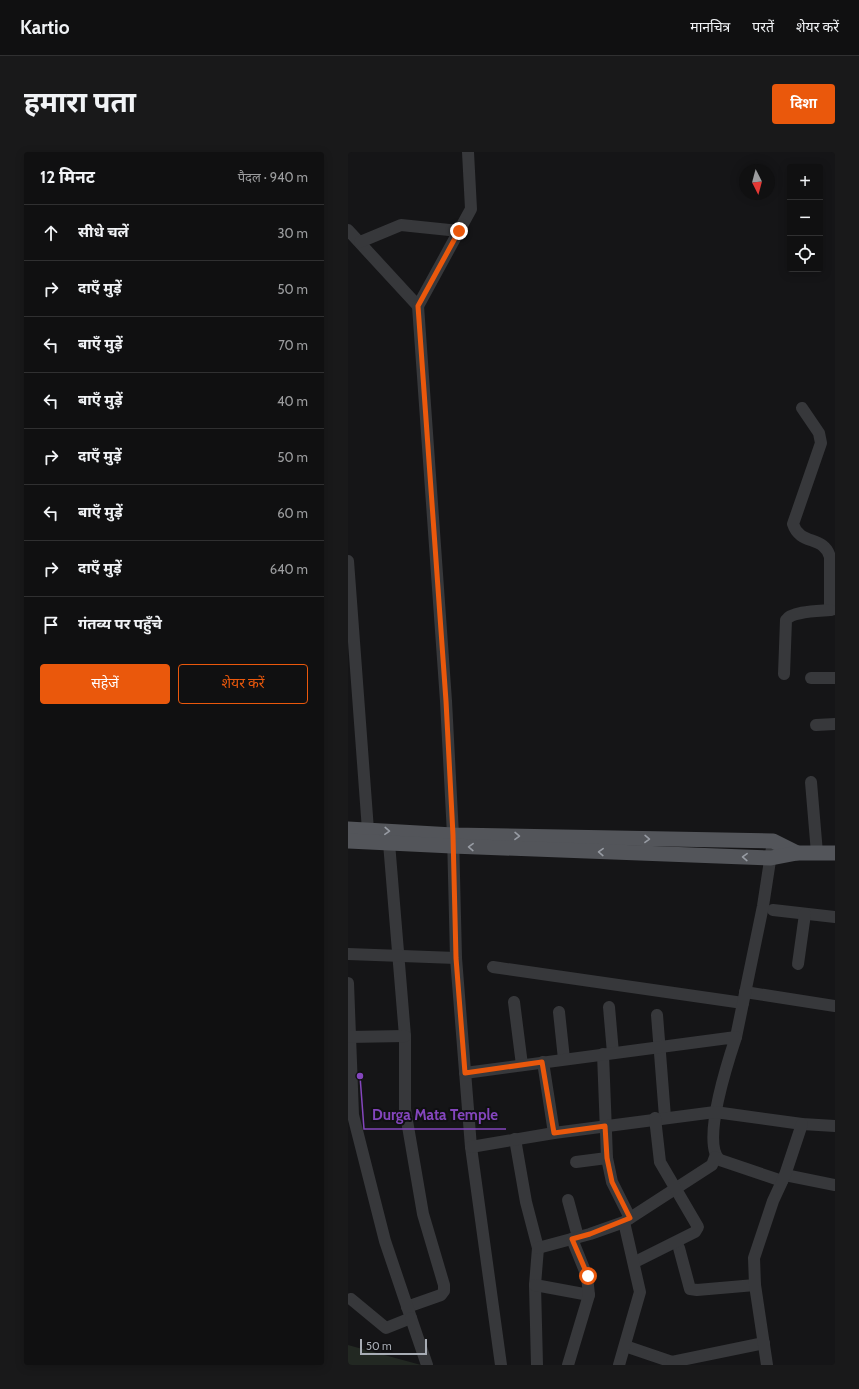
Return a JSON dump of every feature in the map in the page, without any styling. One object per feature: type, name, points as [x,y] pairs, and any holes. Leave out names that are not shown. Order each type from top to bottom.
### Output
[{"type":"main road","points":[[348,829],[368,830],[452,841],[771,858],[798,853],[835,853]]},
{"type":"main road","points":[[348,841],[389,843],[452,841],[773,841],[798,853]]},
{"type":"street","points":[[468,152],[471,209],[418,306],[445,693],[456,958],[465,1073],[471,1147],[501,1365]]},
{"type":"street","points":[[360,242],[401,225],[459,231]]},
{"type":"street","points":[[348,230],[418,306]]},
{"type":"street","points":[[784,674],[786,620],[788,616],[832,610],[830,557],[828,550],[823,545],[800,537],[795,531],[793,524],[821,442],[819,433],[802,408]]},
{"type":"street","points":[[348,561],[354,723],[368,830]]},
{"type":"street","points":[[811,678],[835,678]]},
{"type":"street","points":[[816,725],[835,724]]},
{"type":"street","points":[[811,782],[816,853]]},
{"type":"street","points":[[538,1248],[575,1238],[627,1220],[712,1165],[715,1157],[715,1112],[736,1036],[763,906],[773,841]]},
{"type":"street","points":[[389,843],[404,1036],[405,1109],[423,1214],[444,1285],[444,1291],[441,1295],[406,1306]]},
{"type":"street","points":[[774,910],[835,917]]},
{"type":"street","points":[[798,964],[805,914]]},
{"type":"street","points":[[348,954],[456,958]]},
{"type":"street","points":[[493,967],[744,998],[835,1006]]},
{"type":"street","points":[[348,983],[353,1115],[385,1241],[427,1365]]},
{"type":"street","points":[[514,1002],[522,1065]]},
{"type":"street","points":[[609,1007],[605,1126],[607,1158],[612,1182],[627,1220],[640,1292],[619,1365]]},
{"type":"street","points":[[558,1012],[564,1059]]},
{"type":"street","points":[[634,1262],[695,1232],[698,1228],[660,1162],[660,1046],[657,1014]]},
{"type":"street","points":[[349,1036],[404,1036]]},
{"type":"street","points":[[465,1073],[736,1036]]},
{"type":"street","points":[[542,1062],[554,1133]]},
{"type":"street","points":[[471,1147],[554,1133],[715,1112],[802,1124],[835,1126]]},
{"type":"street","points":[[767,1365],[755,1285],[754,1258],[773,1201],[784,1178],[802,1124]]},
{"type":"street","points":[[515,1140],[526,1202],[538,1248],[535,1285],[537,1365]]},
{"type":"street","points":[[715,1157],[720,1160],[784,1178],[835,1185]]},
{"type":"street","points":[[576,1162],[607,1158]]},
{"type":"street","points":[[568,1200],[575,1238],[588,1276],[590,1295],[568,1365]]},
{"type":"street","points":[[679,1248],[690,1289],[697,1290],[755,1285]]},
{"type":"street","points":[[535,1285],[590,1295]]},
{"type":"street","points":[[349,1297],[386,1328],[411,1318]]},
{"type":"street","points":[[625,1346],[672,1364],[718,1359],[764,1343]]},
{"type":"shaded area","points":[[348,1345],[421,1365],[348,1365]]},
{"type":"place","name":"Durga Mata Temple","points":[[360,1076]]},
{"type":"route","points":[[459,231],[418,306],[446,701],[453,835],[452,846],[456,958],[465,1073],[542,1062],[554,1133],[605,1126],[607,1158],[612,1182],[630,1218],[624,1222],[572,1239],[588,1276]]}]
